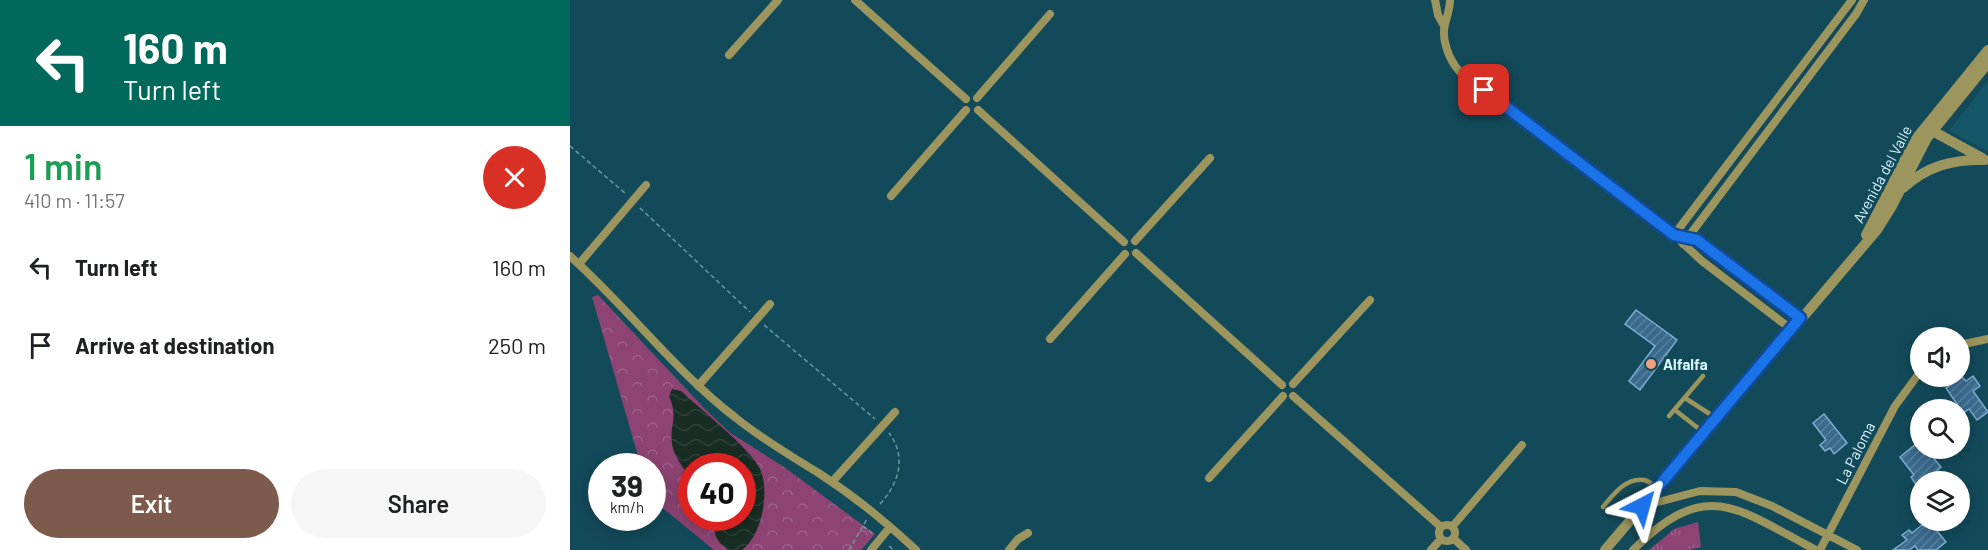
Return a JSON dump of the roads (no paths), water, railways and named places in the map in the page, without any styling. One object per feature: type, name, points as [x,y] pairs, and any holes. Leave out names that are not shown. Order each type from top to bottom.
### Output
[{"type":"street","points":[[729,55],[778,0]]},
{"type":"street","points":[[855,0],[966,99]]},
{"type":"street","points":[[1435,0],[1438,15],[1444,26],[1448,53],[1459,71],[1674,235],[1686,240],[1697,240],[1800,318]]},
{"type":"street","points":[[1444,26],[1449,14],[1450,0]]},
{"type":"street","points":[[1674,235],[1852,0]]},
{"type":"street","points":[[1686,240],[1856,14],[1864,0]]},
{"type":"street","points":[[977,98],[1050,14]]},
{"type":"street","name":"Avenida del Valle","points":[[1605,550],[1877,230],[1899,192],[1928,129],[1988,50]]},
{"type":"street","name":"Avenida del Valle","points":[[1851,258],[1871,226],[1908,152],[1988,63]]},
{"type":"street","points":[[977,98],[970,96],[963,104],[966,110],[973,112],[978,110]]},
{"type":"street","points":[[977,98],[978,110]]},
{"type":"street","points":[[891,196],[966,110]]},
{"type":"street","points":[[978,110],[1124,242]]},
{"type":"street","points":[[1928,129],[1986,160]]},
{"type":"street","points":[[1136,242],[1210,158]]},
{"type":"street","points":[[1899,192],[1915,177],[1935,166],[1957,161],[1986,160]]},
{"type":"street","points":[[579,264],[646,185]]},
{"type":"street","points":[[1124,242],[1128,240],[1136,242]]},
{"type":"street","points":[[1686,240],[1702,261],[1791,330]]},
{"type":"street","points":[[1124,242],[1125,254]]},
{"type":"street","points":[[1136,242],[1138,246],[1136,253]]},
{"type":"street","points":[[1125,254],[1136,253]]},
{"type":"street","points":[[1136,253],[1282,385]]},
{"type":"street","points":[[1050,339],[1125,254]]},
{"type":"street","points":[[570,256],[698,386],[752,431],[832,482],[873,512],[916,550]]},
{"type":"street","points":[[1293,384],[1370,300]]},
{"type":"street","points":[[698,386],[770,304]]},
{"type":"street","points":[[1970,343],[1988,339]]},
{"type":"street","points":[[1282,385],[1289,382],[1293,384]]},
{"type":"street","points":[[1283,396],[1287,398],[1293,396],[1296,391],[1293,384]]},
{"type":"street","points":[[1282,385],[1280,389],[1283,396]]},
{"type":"street","name":"La Paloma","points":[[1818,550],[1895,406],[1910,386]]},
{"type":"street","points":[[1209,478],[1283,396]]},
{"type":"street","points":[[1293,396],[1441,527]]},
{"type":"street","points":[[832,482],[895,411]]},
{"type":"street","points":[[1452,527],[1522,445]]},
{"type":"street","points":[[1642,506],[1700,491],[1736,492],[1772,506],[1857,550]]},
{"type":"street","points":[[1633,550],[1654,529],[1674,516],[1688,509],[1713,505],[1742,512],[1818,550]]},
{"type":"street","points":[[1441,527],[1448,525],[1452,527]]},
{"type":"street","points":[[871,550],[890,527]]},
{"type":"street","points":[[1441,527],[1439,534],[1442,539]]},
{"type":"street","points":[[1452,527],[1453,538]]},
{"type":"street","points":[[1009,550],[1018,539],[1028,533]]},
{"type":"street","points":[[1442,539],[1453,538]]},
{"type":"street","points":[[1453,538],[1466,550]]},
{"type":"street","points":[[1431,550],[1442,539]]},
{"type":"lane","points":[[1669,416],[1703,376]]},
{"type":"lane","points":[[1685,398],[1716,418]]},
{"type":"lane","points":[[1675,410],[1704,432]]},
{"type":"lane","points":[[1603,507],[1619,488],[1629,483],[1643,480],[1658,487]]},
{"type":"water","points":[[672,389],[681,391],[749,453],[678,453],[678,460],[671,437],[674,416],[669,396]]},
{"type":"water","points":[[756,462],[763,480],[764,503],[762,514],[755,534],[742,550],[728,550],[720,543],[715,532],[756,531]]},
{"type":"place","name":"Alfalfa","points":[[1651,364]]}]
